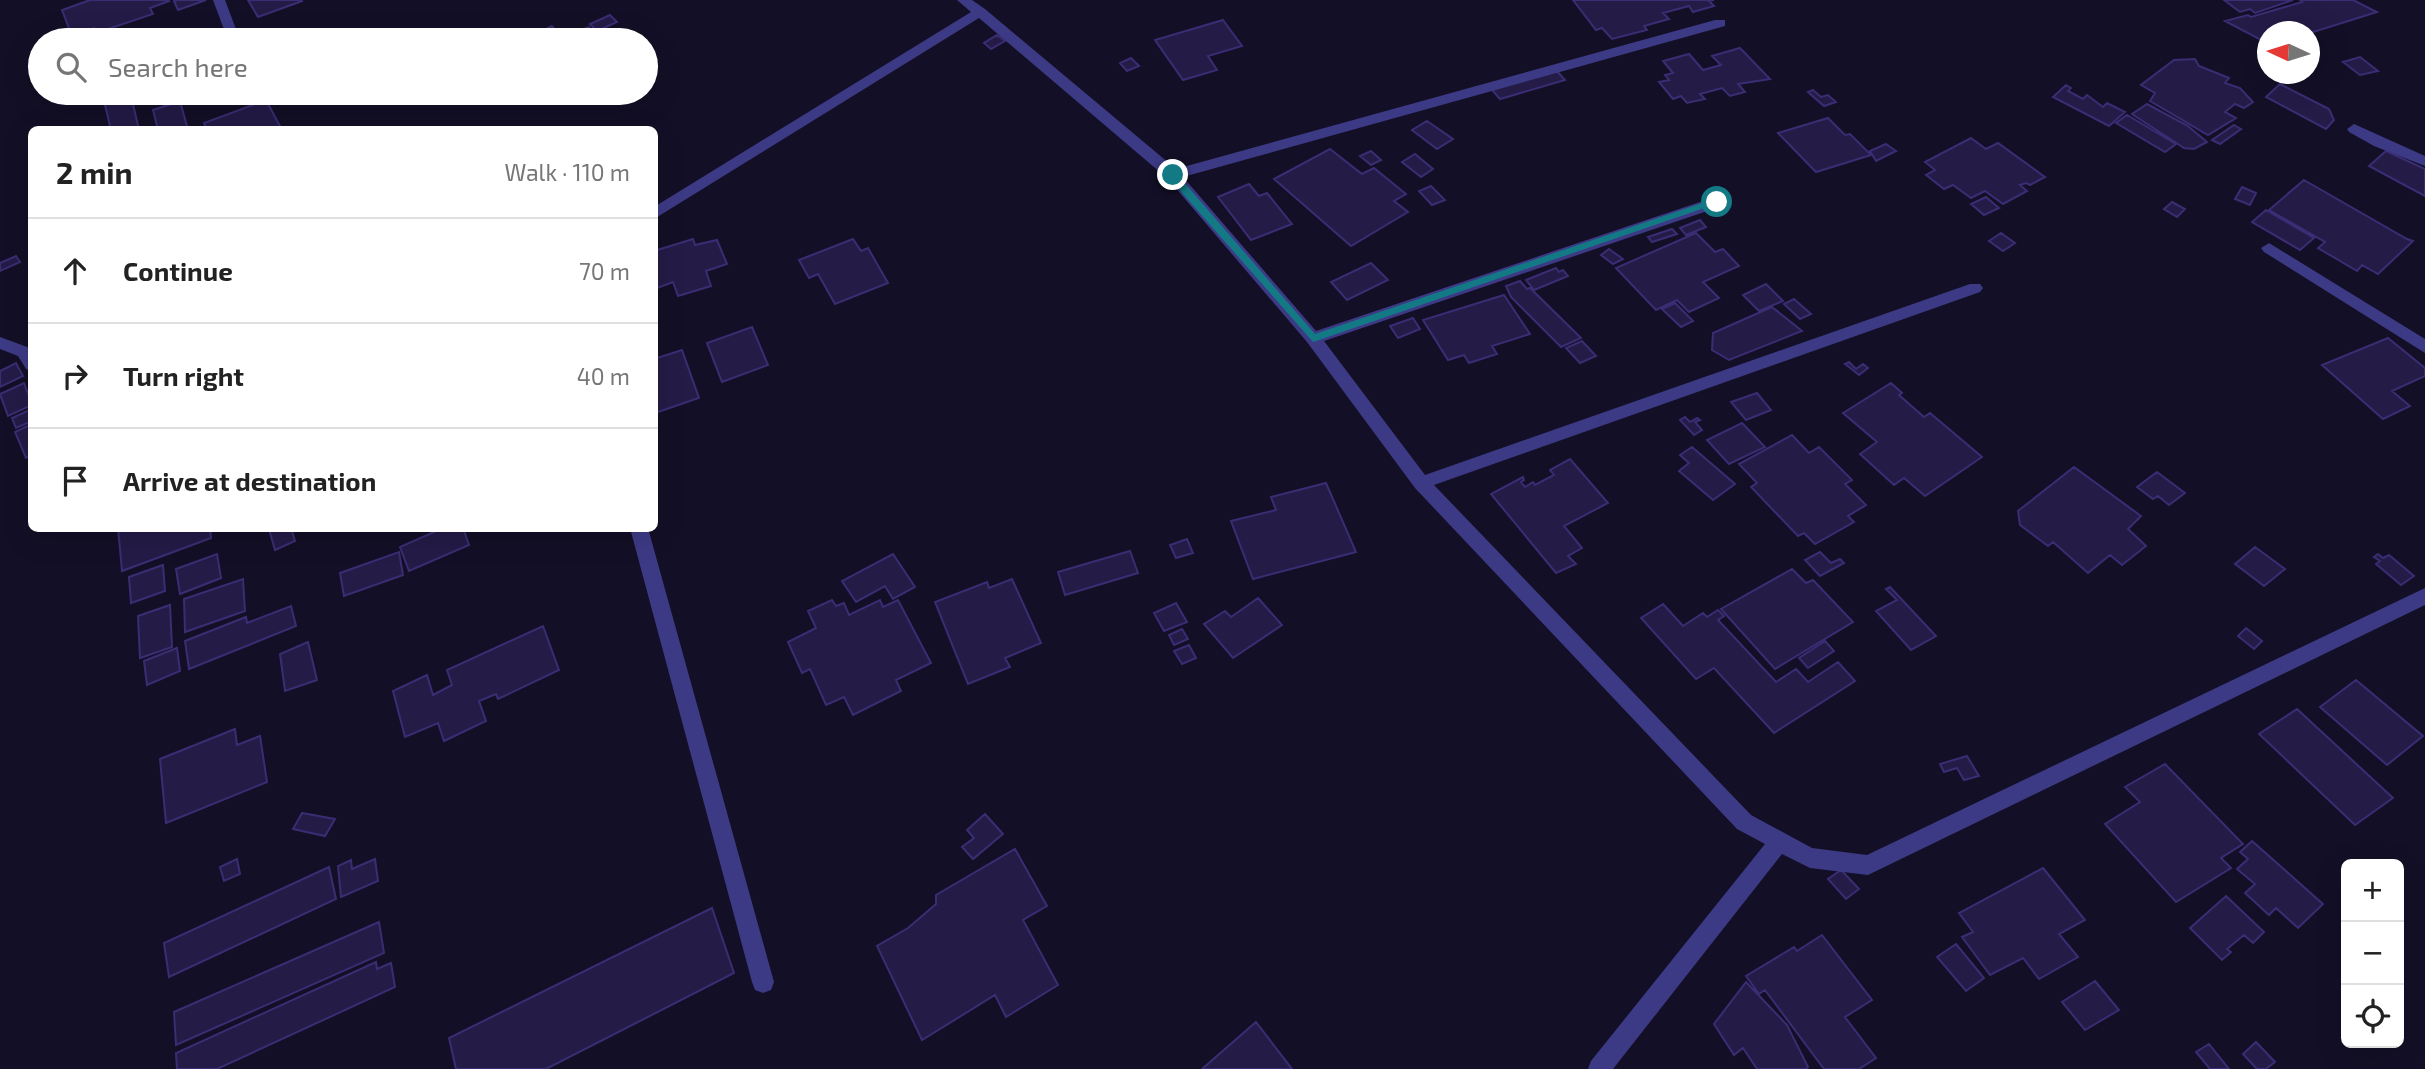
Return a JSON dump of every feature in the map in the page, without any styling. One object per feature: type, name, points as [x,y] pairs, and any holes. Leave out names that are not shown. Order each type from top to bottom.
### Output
[{"type":"street","points":[[219,0],[230,28]]},
{"type":"street","points":[[963,0],[981,12],[1173,175],[1313,338],[1421,483],[1744,822],[1810,858],[1868,865],[2425,596]]},
{"type":"street","points":[[658,212],[981,12]]},
{"type":"street","points":[[1173,175],[1720,23]]},
{"type":"street","points":[[2354,129],[2379,143],[2425,161]]},
{"type":"street","points":[[1313,338],[1717,202]]},
{"type":"street","points":[[2269,248],[2425,347]]},
{"type":"street","points":[[1421,483],[1975,288]]},
{"type":"street","points":[[0,343],[24,352],[28,358]]},
{"type":"street","points":[[640,532],[763,982]]},
{"type":"street","points":[[1599,1069],[1779,842]]},
{"type":"building","points":[[90,0],[169,1],[150,8],[153,14],[111,28],[69,28],[62,10]]},
{"type":"building","points":[[206,0],[178,10],[174,1]]},
{"type":"building","points":[[248,0],[301,0],[302,1],[258,17]]},
{"type":"building","points":[[1573,0],[1714,0],[1709,1],[1714,6],[1693,12],[1689,6],[1663,13],[1669,19],[1644,26],[1647,30],[1612,39],[1602,28],[1596,30]]},
{"type":"building","points":[[2224,0],[2293,0],[2255,13],[2250,9],[2240,12]]},
{"type":"building","points":[[2300,0],[2353,0],[2377,12],[2320,30],[2320,21],[2257,21],[2257,38],[2225,21],[2248,15],[2251,17],[2302,2]]},
{"type":"building","points":[[610,15],[617,22],[604,28],[594,28],[590,24]]},
{"type":"building","points":[[1223,20],[1242,46],[1208,56],[1217,70],[1183,80],[1155,40]]},
{"type":"building","points":[[997,35],[1005,41],[991,49],[984,43]]},
{"type":"building","points":[[1740,48],[1770,79],[1738,84],[1745,92],[1730,96],[1722,88],[1700,94],[1705,99],[1687,103],[1681,96],[1673,99],[1659,82],[1669,80],[1665,75],[1673,73],[1663,61],[1689,54],[1703,70],[1721,65],[1712,56]]},
{"type":"building","points":[[2360,57],[2378,71],[2360,75],[2343,62]]},
{"type":"building","points":[[1131,58],[1139,66],[1127,71],[1120,63]]},
{"type":"building","points":[[2195,59],[2199,66],[2229,78],[2225,83],[2240,88],[2253,102],[2244,108],[2235,104],[2225,112],[2236,118],[2208,135],[2150,101],[2155,93],[2141,85],[2174,60]]},
{"type":"building","points":[[1556,70],[1565,80],[1500,99],[1492,90]]},
{"type":"building","points":[[2280,84],[2329,109],[2334,120],[2326,129],[2266,97]]},
{"type":"building","points":[[2066,85],[2071,88],[2068,91],[2083,99],[2087,95],[2103,107],[2107,103],[2125,112],[2109,126],[2053,97]]},
{"type":"building","points":[[1813,90],[1821,97],[1828,95],[1836,102],[1824,106],[1808,92]]},
{"type":"building","points":[[2147,104],[2188,126],[2207,142],[2194,149],[2184,148],[2132,114]]},
{"type":"building","points":[[105,105],[133,105],[138,126],[110,126]]},
{"type":"building","points":[[168,105],[181,105],[187,126],[157,126],[153,110]]},
{"type":"building","points":[[253,105],[269,105],[280,126],[205,126],[204,123]]},
{"type":"building","points":[[2127,115],[2176,144],[2165,152],[2116,123]]},
{"type":"building","points":[[1828,118],[1845,135],[1850,134],[1871,155],[1816,172],[1778,133]]},
{"type":"building","points":[[1427,121],[1453,139],[1437,149],[1412,130]]},
{"type":"building","points":[[2234,125],[2241,129],[2220,144],[2212,140]]},
{"type":"building","points":[[1971,138],[1986,149],[1998,143],[2045,177],[2030,185],[2020,185],[2027,191],[2003,204],[1985,191],[1971,198],[1953,185],[1944,189],[1926,175],[1935,170],[1925,162]]},
{"type":"building","points":[[1886,144],[1896,151],[1876,161],[1870,151]]},
{"type":"building","points":[[1330,149],[1362,174],[1374,168],[1406,194],[1394,201],[1408,212],[1351,246],[1274,179]]},
{"type":"building","points":[[1371,151],[1381,160],[1371,165],[1360,156]]},
{"type":"building","points":[[2386,151],[2425,169],[2425,196],[2369,166]]},
{"type":"building","points":[[1415,154],[1433,169],[1421,177],[1402,162]]},
{"type":"building","points":[[2304,180],[2413,241],[2378,274],[2362,265],[2357,271],[2318,248],[2325,242],[2269,210]]},
{"type":"building","points":[[1249,184],[1259,196],[1267,193],[1292,224],[1251,240],[1218,197]]},
{"type":"building","points":[[1431,186],[1445,200],[1432,205],[1419,191]]},
{"type":"building","points":[[2242,187],[2256,193],[2250,205],[2235,199]]},
{"type":"building","points":[[1986,197],[1999,208],[1984,215],[1971,204]]},
{"type":"building","points":[[2172,202],[2185,209],[2177,217],[2164,209]]},
{"type":"building","points":[[2266,210],[2314,238],[2300,250],[2252,222]]},
{"type":"building","points":[[1700,220],[1706,227],[1686,235],[1680,228]]},
{"type":"building","points":[[1672,229],[1677,234],[1652,242],[1648,237]]},
{"type":"building","points":[[1696,233],[1715,252],[1723,249],[1739,266],[1703,282],[1719,298],[1689,312],[1677,300],[1656,310],[1616,268]]},
{"type":"building","points":[[2001,233],[2015,243],[2003,251],[1989,241]]},
{"type":"building","points":[[693,239],[695,245],[717,240],[727,264],[706,271],[711,286],[678,296],[673,282],[658,288],[658,250]]},
{"type":"building","points":[[853,239],[861,251],[868,248],[888,283],[835,304],[818,274],[809,278],[799,260]]},
{"type":"building","points":[[1609,249],[1623,259],[1613,264],[1601,255]]},
{"type":"building","points":[[16,256],[20,262],[0,271],[0,263]]},
{"type":"building","points":[[1371,263],[1388,280],[1347,300],[1331,282]]},
{"type":"building","points":[[1556,268],[1559,272],[1563,270],[1568,276],[1534,290],[1526,280]]},
{"type":"building","points":[[1520,281],[1581,338],[1561,347],[1511,297],[1506,286]]},
{"type":"building","points":[[1766,284],[1783,301],[1759,311],[1743,295]]},
{"type":"building","points":[[1504,295],[1530,334],[1492,346],[1497,354],[1469,363],[1464,355],[1448,360],[1423,320]]},
{"type":"building","points":[[1794,299],[1811,314],[1800,319],[1784,304]]},
{"type":"building","points":[[1675,303],[1693,321],[1681,327],[1662,309]]},
{"type":"building","points":[[1772,307],[1802,331],[1729,360],[1712,350],[1713,333]]},
{"type":"building","points":[[1413,318],[1420,329],[1398,338],[1390,326]]},
{"type":"building","points":[[752,327],[768,365],[722,382],[707,343]]},
{"type":"building","points":[[2388,338],[2425,368],[2425,376],[2392,391],[2410,406],[2383,419],[2322,365]]},
{"type":"building","points":[[1582,341],[1596,356],[1580,363],[1566,348]]},
{"type":"building","points":[[682,350],[699,398],[658,412],[658,358]]},
{"type":"building","points":[[1849,362],[1856,369],[1863,364],[1868,368],[1859,375],[1845,364]]},
{"type":"building","points":[[16,363],[23,376],[0,387],[0,371]]},
{"type":"building","points":[[24,383],[28,394],[28,407],[8,416],[0,394]]},
{"type":"building","points":[[1891,383],[1902,393],[1899,395],[1924,417],[1930,413],[1982,457],[1925,496],[1904,478],[1894,485],[1860,454],[1877,442],[1843,413]]},
{"type":"building","points":[[1757,393],[1771,410],[1746,420],[1731,402]]},
{"type":"building","points":[[28,411],[28,423],[16,428],[12,418]]},
{"type":"building","points":[[1685,417],[1690,422],[1697,418],[1700,420],[1695,422],[1702,430],[1694,435],[1680,420]]},
{"type":"building","points":[[1742,423],[1765,447],[1729,464],[1707,440]]},
{"type":"building","points":[[28,426],[26,458],[15,432]]},
{"type":"building","points":[[1792,435],[1809,453],[1819,447],[1852,480],[1845,484],[1866,505],[1848,516],[1854,522],[1815,544],[1804,533],[1798,536],[1751,487],[1757,483],[1739,464]]},
{"type":"building","points":[[1692,447],[1735,484],[1713,500],[1679,471],[1689,463],[1680,455]]},
{"type":"building","points":[[1570,459],[1608,503],[1564,526],[1582,548],[1568,556],[1576,564],[1556,573],[1491,494],[1523,477],[1521,482],[1525,487],[1533,482],[1535,485],[1554,475],[1550,470]]},
{"type":"building","points":[[2074,467],[2141,516],[2128,529],[2146,546],[2122,565],[2110,555],[2088,573],[2053,542],[2048,546],[2020,525],[2018,511]]},
{"type":"building","points":[[2157,472],[2185,493],[2169,505],[2158,496],[2153,499],[2137,487]]},
{"type":"building","points":[[1326,483],[1356,552],[1253,579],[1231,521],[1276,510],[1271,497]]},
{"type":"building","points":[[118,532],[210,532],[211,538],[122,571]]},
{"type":"building","points":[[270,532],[292,532],[295,541],[275,550]]},
{"type":"building","points":[[434,532],[464,532],[469,545],[409,571],[400,547]]},
{"type":"building","points":[[1187,539],[1193,553],[1176,558],[1170,545]]},
{"type":"building","points":[[2255,547],[2285,569],[2264,586],[2235,564]]},
{"type":"building","points":[[1130,551],[1138,573],[1065,595],[1058,572]]},
{"type":"building","points":[[399,552],[403,575],[344,596],[340,573]]},
{"type":"building","points":[[1820,552],[1831,563],[1840,559],[1844,563],[1820,576],[1805,560]]},
{"type":"building","points":[[217,554],[221,578],[180,594],[176,569]]},
{"type":"building","points":[[893,554],[915,587],[893,599],[885,586],[856,602],[842,581]]},
{"type":"building","points":[[2378,554],[2383,558],[2389,555],[2414,576],[2401,585],[2376,564],[2380,561],[2374,557]]},
{"type":"building","points":[[163,565],[165,591],[131,603],[129,577]]},
{"type":"building","points":[[1792,569],[1806,583],[1813,580],[1853,622],[1775,669],[1721,609]]},
{"type":"building","points":[[243,579],[245,611],[185,632],[184,599]]},
{"type":"building","points":[[1012,579],[1041,643],[1005,658],[1010,667],[968,684],[935,602],[987,582],[989,588]]},
{"type":"building","points":[[1890,587],[1936,636],[1911,650],[1876,611],[1897,600],[1886,589]]},
{"type":"building","points":[[1258,598],[1282,625],[1233,658],[1204,624],[1225,611],[1231,617]]},
{"type":"building","points":[[832,600],[836,606],[844,603],[849,615],[880,600],[883,607],[898,600],[931,663],[896,680],[901,691],[853,715],[844,697],[826,705],[810,669],[802,673],[788,642],[816,628],[808,611]]},
{"type":"building","points":[[1176,603],[1187,622],[1164,631],[1154,613]]},
{"type":"building","points":[[1663,604],[1683,626],[1703,613],[1707,617],[1718,610],[1724,616],[1718,620],[1776,682],[1796,669],[1808,682],[1838,662],[1855,681],[1774,733],[1714,668],[1696,679],[1641,618]]},
{"type":"building","points":[[170,605],[172,647],[140,658],[138,616]]},
{"type":"building","points":[[291,606],[296,626],[189,669],[185,641],[246,617],[247,623]]},
{"type":"building","points":[[543,626],[559,670],[498,699],[496,694],[479,701],[486,721],[444,741],[438,723],[405,737],[393,691],[427,675],[433,695],[452,685],[447,670]]},
{"type":"building","points":[[2246,628],[2262,641],[2254,649],[2238,636]]},
{"type":"building","points":[[1182,629],[1188,639],[1174,645],[1169,635]]},
{"type":"building","points":[[1825,641],[1834,651],[1808,668],[1799,658]]},
{"type":"building","points":[[308,642],[317,680],[285,691],[280,654]]},
{"type":"building","points":[[1189,645],[1196,658],[1182,664],[1174,651]]},
{"type":"building","points":[[177,648],[180,671],[147,685],[144,661]]},
{"type":"building","points":[[2356,680],[2423,736],[2387,765],[2320,707]]},
{"type":"building","points":[[2297,709],[2393,798],[2355,825],[2259,734]]},
{"type":"building","points":[[235,729],[237,745],[260,736],[267,782],[166,823],[160,759]]},
{"type":"building","points":[[1967,756],[1979,776],[1964,780],[1957,768],[1944,772],[1940,764]]},
{"type":"building","points":[[2165,764],[2243,844],[2221,858],[2231,868],[2176,902],[2105,824],[2140,802],[2125,787]]},
{"type":"building","points":[[302,813],[335,819],[325,836],[293,829]]},
{"type":"building","points":[[985,814],[1003,834],[973,859],[962,847],[974,838],[967,830]]},
{"type":"building","points":[[2252,841],[2323,904],[2298,928],[2276,908],[2269,915],[2245,893],[2255,884],[2237,869],[2248,859],[2240,852]]},
{"type":"building","points":[[1015,849],[1047,906],[1023,920],[1058,985],[1006,1017],[995,995],[922,1040],[877,946],[908,928],[936,904],[936,895]]},
{"type":"building","points":[[237,859],[240,874],[224,881],[220,867]]},
{"type":"building","points":[[375,859],[378,881],[341,897],[338,866],[351,860],[352,869]]},
{"type":"building","points":[[329,867],[336,899],[169,977],[164,943]]},
{"type":"building","points":[[2043,868],[2085,920],[2059,934],[2078,957],[2039,979],[2023,958],[1990,975],[1962,937],[1973,932],[1959,913]]},
{"type":"building","points":[[1841,870],[1859,889],[1846,899],[1828,879]]},
{"type":"building","points":[[2226,896],[2264,932],[2253,943],[2244,935],[2227,949],[2231,952],[2222,960],[2190,928]]},
{"type":"building","points":[[712,908],[734,973],[546,1069],[456,1069],[449,1038]]},
{"type":"building","points":[[379,922],[384,953],[176,1045],[174,1012]]},
{"type":"building","points":[[1822,935],[1872,1000],[1845,1017],[1876,1058],[1859,1069],[1824,1069],[1765,990],[1759,994],[1746,976],[1794,947],[1797,951]]},
{"type":"building","points":[[1956,944],[1984,978],[1966,991],[1937,957]]},
{"type":"building","points":[[376,962],[377,969],[391,963],[395,987],[217,1069],[177,1069],[176,1053]]},
{"type":"building","points":[[2095,981],[2119,1010],[2085,1030],[2062,1002]]},
{"type":"building","points":[[1746,982],[1787,1025],[1808,1067],[1806,1069],[1757,1069],[1743,1048],[1734,1055],[1714,1024]]},
{"type":"building","points":[[1256,1022],[1292,1069],[1202,1069]]},
{"type":"building","points":[[2256,1042],[2275,1062],[2266,1069],[2257,1069],[2243,1054]]},
{"type":"building","points":[[2209,1044],[2229,1069],[2210,1069],[2196,1052]]},
{"type":"route","points":[[1173,175],[1313,338],[1717,202]]}]
